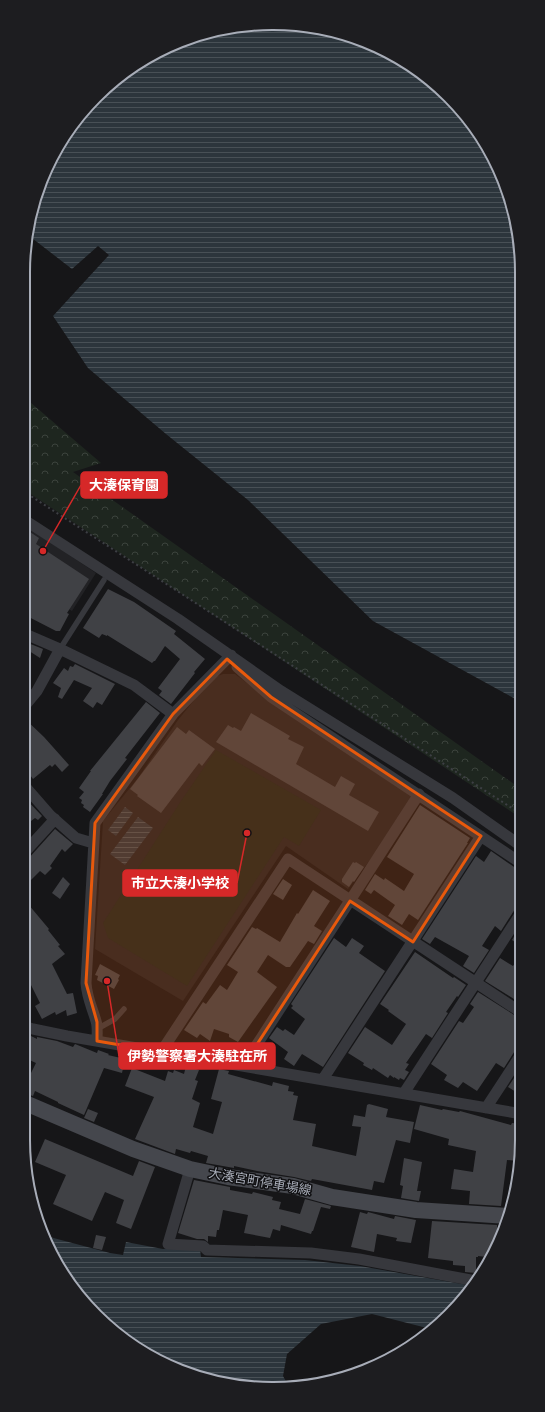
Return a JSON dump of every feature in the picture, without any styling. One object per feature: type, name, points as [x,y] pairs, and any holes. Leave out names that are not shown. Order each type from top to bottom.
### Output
[{"type":"main road","name":"大湊宮町停車場線","points":[[30,1105],[133,1149],[190,1169],[228,1177],[293,1186],[332,1197],[416,1210],[502,1216]]},
{"type":"street","points":[[30,524],[281,691],[453,798],[515,842]]},
{"type":"street","points":[[30,636],[134,685],[173,714]]},
{"type":"street","points":[[30,700],[37,691],[60,649]]},
{"type":"street","points":[[97,1041],[97,1022],[91,1009],[86,983],[94,823],[173,714],[229,657]]},
{"type":"street","points":[[229,657],[271,696],[515,859]]},
{"type":"street","points":[[243,1066],[418,794]]},
{"type":"street","points":[[30,798],[76,838],[93,843]]},
{"type":"street","points":[[30,846],[55,819]]},
{"type":"street","points":[[323,1079],[413,942],[480,836]]},
{"type":"street","points":[[161,1052],[288,859],[515,1008]]},
{"type":"street","points":[[404,1093],[515,924]]},
{"type":"street","points":[[30,1029],[515,1113]]},
{"type":"street","points":[[486,1108],[515,1064]]},
{"type":"street","points":[[190,1169],[168,1244],[203,1246],[207,1250],[312,1253],[359,1258],[470,1280]]},
{"type":"lane","points":[[60,649],[104,580]]},
{"type":"lane","points":[[97,1029],[114,1019],[124,1009]]},
{"type":"path","points":[[30,496],[515,810]]},
{"type":"highlighted area","points":[[227,659],[271,697],[481,836],[413,942],[350,901],[243,1066],[97,1041],[97,1022],[86,983],[95,823],[173,714]]},
{"type":"shaded area","points":[[272,30],[304,32],[335,38],[365,48],[394,62],[420,80],[444,101],[465,125],[483,151],[490,165],[497,180],[507,210],[513,241],[515,272],[515,699],[373,621],[248,500],[166,434],[88,368],[53,316],[109,255],[98,246],[72,269],[32,238],[38,210],[48,180],[55,165],[62,151],[80,125],[101,101],[125,80],[151,62],[180,48],[210,38],[225,35],[241,32]]},
{"type":"shaded area","points":[[30,529],[96,573],[72,611],[30,588]]},
{"type":"shaded area","points":[[223,674],[235,674],[282,709],[413,796],[405,814],[348,889],[286,846],[183,1001],[95,949],[103,821],[138,778],[178,720],[212,678]]},
{"type":"shaded area","points":[[125,807],[133,813],[116,836],[108,830]]},
{"type":"shaded area","points":[[138,817],[153,828],[125,865],[110,854]]},
{"type":"shaded area","points":[[50,1237],[123,1255],[126,1242],[163,1249],[200,1249],[201,1257],[305,1260],[360,1266],[466,1285],[444,1311],[426,1327],[372,1314],[321,1324],[287,1354],[283,1376],[286,1381],[272,1382],[241,1380],[225,1377],[210,1374],[180,1364],[151,1350],[113,1322],[90,1299],[62,1261]]},
{"type":"green space","points":[[30,402],[101,463],[73,472],[515,785],[515,814],[30,494]]},
{"type":"green space","points":[[216,750],[321,810],[299,846],[284,837],[187,986],[108,938],[103,923],[181,801]]},
{"type":"building","points":[[30,532],[39,538],[36,544],[89,579],[67,613],[69,614],[60,631],[56,631],[30,618]]},
{"type":"building","points":[[108,589],[134,602],[176,631],[174,634],[205,659],[171,704],[159,695],[162,691],[158,688],[180,659],[165,646],[152,663],[107,635],[102,634],[99,638],[83,628]]},
{"type":"building","points":[[30,644],[43,649],[40,658],[30,652]]},
{"type":"building","points":[[75,664],[115,684],[102,705],[97,702],[93,708],[83,701],[92,688],[74,680],[62,699],[58,697],[61,688],[53,683],[64,668],[68,671],[70,666],[73,667]]},
{"type":"building","points":[[146,702],[160,713],[125,758],[127,759],[110,781],[90,812],[83,807],[84,805],[81,803],[82,800],[79,798],[84,792],[79,788],[90,771]]},
{"type":"building","points":[[251,713],[290,736],[288,739],[304,747],[296,764],[335,787],[341,776],[355,784],[349,795],[379,812],[368,831],[216,742],[228,725],[241,731]]},
{"type":"building","points":[[30,724],[69,765],[62,772],[55,764],[52,767],[50,765],[33,779],[30,775]]},
{"type":"building","points":[[177,727],[186,734],[189,730],[215,749],[202,766],[199,763],[161,813],[137,796],[138,795],[130,789]]},
{"type":"building","points":[[30,803],[42,816],[38,820],[35,818],[30,822]]},
{"type":"building","points":[[420,805],[470,838],[418,920],[409,914],[402,925],[388,916],[395,905],[374,890],[371,894],[365,890],[375,874],[384,880],[385,878],[404,891],[414,874],[387,857]]},
{"type":"building","points":[[55,829],[73,844],[65,852],[62,849],[50,866],[52,868],[45,875],[40,871],[30,881],[30,857]]},
{"type":"building","points":[[491,851],[515,868],[515,909],[501,931],[495,926],[482,946],[489,950],[474,973],[463,966],[469,956],[435,937],[430,944],[422,939],[476,856],[484,862]]},
{"type":"building","points":[[353,862],[356,862],[364,867],[349,887],[342,882],[342,879]]},
{"type":"building","points":[[63,877],[70,884],[60,899],[52,893]]},
{"type":"building","points":[[283,879],[292,885],[283,900],[273,894]]},
{"type":"building","points":[[313,890],[330,901],[314,926],[322,931],[314,944],[308,941],[290,967],[286,967],[268,955],[257,972],[277,987],[238,1042],[229,1037],[229,1034],[214,1029],[210,1041],[200,1034],[197,1038],[184,1030],[203,1002],[206,1004],[220,985],[227,990],[238,972],[227,965],[252,927],[257,928],[280,942]]},
{"type":"building","points":[[30,906],[49,929],[48,930],[60,945],[58,946],[65,954],[52,964],[67,994],[73,993],[77,1013],[67,1016],[66,1010],[56,1015],[55,1012],[42,1019],[35,1006],[40,1003],[30,983]]},
{"type":"building","points":[[515,935],[515,942],[512,940]]},
{"type":"building","points":[[334,938],[346,947],[352,938],[364,946],[359,953],[385,971],[323,1067],[302,1054],[294,1066],[284,1059],[288,1052],[269,1038],[277,1027],[283,1031],[285,1029],[294,1035],[305,1019],[291,1008],[293,1006],[291,1004]]},
{"type":"building","points":[[415,952],[466,985],[446,1012],[448,1013],[432,1038],[426,1034],[406,1063],[409,1064],[405,1070],[409,1072],[404,1080],[400,1078],[399,1080],[390,1075],[388,1078],[373,1068],[372,1070],[348,1053],[365,1027],[392,1045],[406,1024],[380,1004]]},
{"type":"building","points":[[500,958],[513,966],[515,963],[515,1000],[485,981]]},
{"type":"building","points":[[100,964],[120,975],[114,989],[97,980],[98,976],[95,975]]},
{"type":"building","points":[[478,992],[515,1016],[515,1051],[504,1068],[496,1063],[477,1091],[463,1082],[458,1088],[444,1080],[447,1075],[431,1064],[459,1021],[463,1023],[474,1007],[470,1004]]},
{"type":"building","points":[[31,1036],[37,1039],[37,1037],[57,1041],[73,1047],[75,1044],[97,1053],[98,1050],[109,1054],[108,1055],[125,1059],[122,1073],[104,1068],[84,1115],[35,1091],[33,1096],[30,1095],[30,1075],[36,1063],[30,1060]]},
{"type":"building","points":[[186,1066],[199,1070],[195,1080],[198,1081],[192,1099],[200,1103],[193,1127],[213,1134],[222,1102],[211,1099],[219,1069],[229,1071],[228,1074],[272,1086],[273,1082],[289,1086],[288,1091],[294,1092],[293,1095],[298,1096],[293,1120],[316,1124],[312,1146],[356,1156],[361,1127],[352,1126],[354,1115],[365,1117],[367,1105],[369,1104],[388,1109],[386,1117],[414,1122],[410,1143],[396,1140],[384,1183],[374,1181],[372,1190],[312,1179],[311,1181],[234,1166],[234,1168],[206,1163],[208,1156],[191,1151],[190,1153],[176,1149],[175,1154],[135,1139],[154,1097],[125,1086],[132,1068],[165,1081],[168,1071],[173,1073],[174,1070],[184,1074]]},
{"type":"building","points":[[515,1076],[515,1091],[508,1087]]},
{"type":"building","points":[[420,1105],[442,1110],[460,1111],[511,1125],[512,1123],[515,1123],[514,1161],[507,1160],[501,1206],[469,1204],[470,1191],[451,1189],[454,1169],[473,1172],[476,1151],[448,1145],[449,1139],[414,1129]]},
{"type":"building","points":[[88,1109],[98,1113],[94,1122],[84,1118]]},
{"type":"building","points":[[45,1139],[133,1176],[139,1161],[155,1167],[131,1229],[116,1223],[124,1200],[105,1192],[92,1221],[53,1204],[66,1175],[35,1162]]},
{"type":"building","points":[[404,1158],[422,1162],[417,1191],[421,1191],[419,1201],[401,1198],[403,1186],[400,1185]]},
{"type":"building","points":[[194,1180],[230,1187],[230,1190],[252,1194],[253,1192],[273,1197],[272,1200],[281,1202],[279,1209],[300,1214],[305,1199],[331,1206],[330,1209],[321,1207],[311,1234],[281,1225],[280,1231],[273,1229],[270,1238],[244,1233],[248,1215],[223,1210],[216,1237],[208,1236],[208,1242],[204,1239],[197,1239],[178,1233]]},
{"type":"building","points":[[360,1212],[367,1214],[368,1212],[394,1219],[395,1216],[416,1220],[411,1243],[396,1241],[397,1238],[377,1234],[374,1252],[351,1247]]},
{"type":"building","points":[[432,1221],[497,1225],[497,1232],[485,1257],[476,1257],[475,1273],[465,1272],[465,1266],[453,1265],[453,1261],[428,1258]]},
{"type":"building","points":[[96,1235],[106,1237],[102,1250],[93,1248]]},
{"type":"place","name":"大湊保育園","points":[[43,551]]},
{"type":"place","name":"市立大湊小学校","points":[[247,833]]},
{"type":"place","name":"伊勢警察署大湊駐在所","points":[[107,981]]}]
